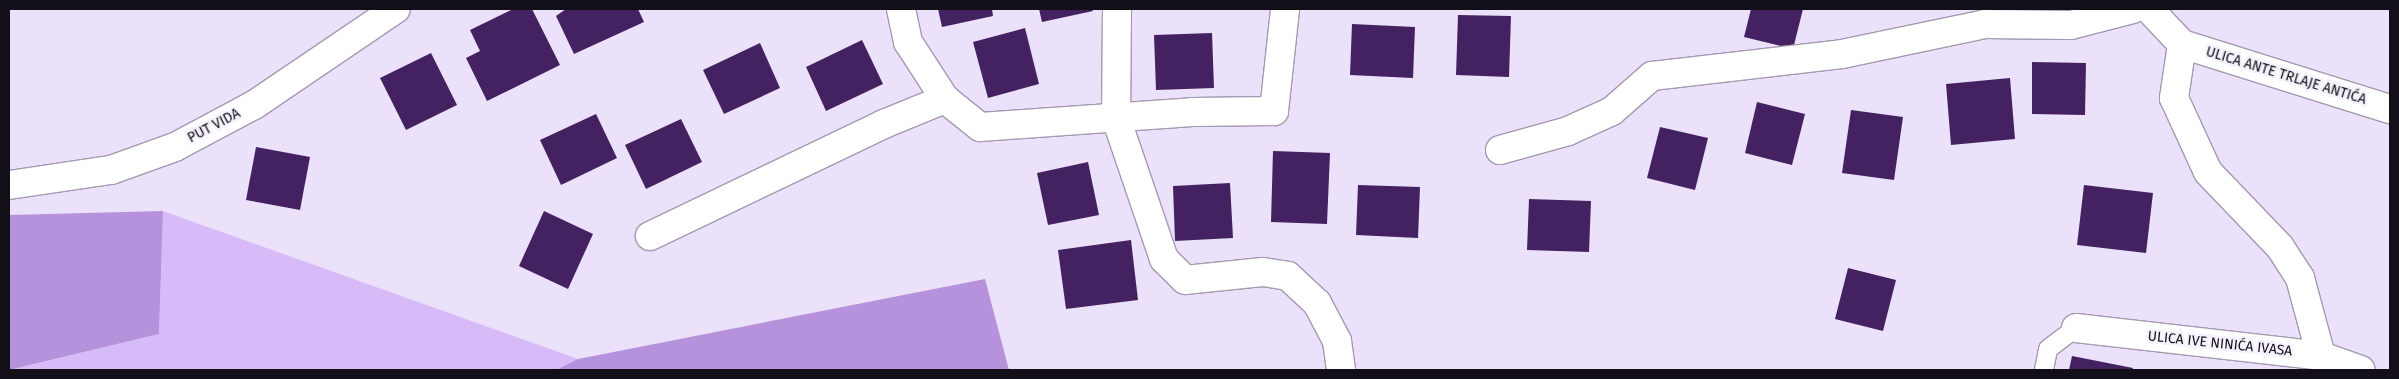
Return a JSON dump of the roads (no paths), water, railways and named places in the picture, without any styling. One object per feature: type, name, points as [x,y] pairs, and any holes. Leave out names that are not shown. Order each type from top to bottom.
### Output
[{"type":"street","name":"PUT VIDA","points":[[9,185],[111,170],[175,147],[254,105],[396,9]]},
{"type":"street","points":[[901,9],[908,42],[945,99],[980,127],[1116,118],[1274,112],[1285,9]]},
{"type":"street","points":[[1117,9],[1116,118],[1164,259],[1185,280],[1263,272],[1288,276],[1317,303],[1337,341],[1341,370]]},
{"type":"street","points":[[1500,150],[1568,131],[1612,111],[1652,76],[1842,54],[1985,24],[2071,25],[2133,9]]},
{"type":"street","points":[[2149,9],[2182,44],[2174,98],[2208,172],[2226,195],[2261,224],[2300,278],[2322,356]]},
{"type":"street","name":"ULICA ANTE TRLAJE ANTIĆA","points":[[2182,44],[2390,109]]},
{"type":"street","points":[[650,236],[884,124],[945,99]]},
{"type":"street","name":"ULICA IVE NINIĆA IVASA","points":[[2076,328],[2322,356],[2361,370]]},
{"type":"lane","points":[[2044,370],[2048,349],[2076,328]]}]
